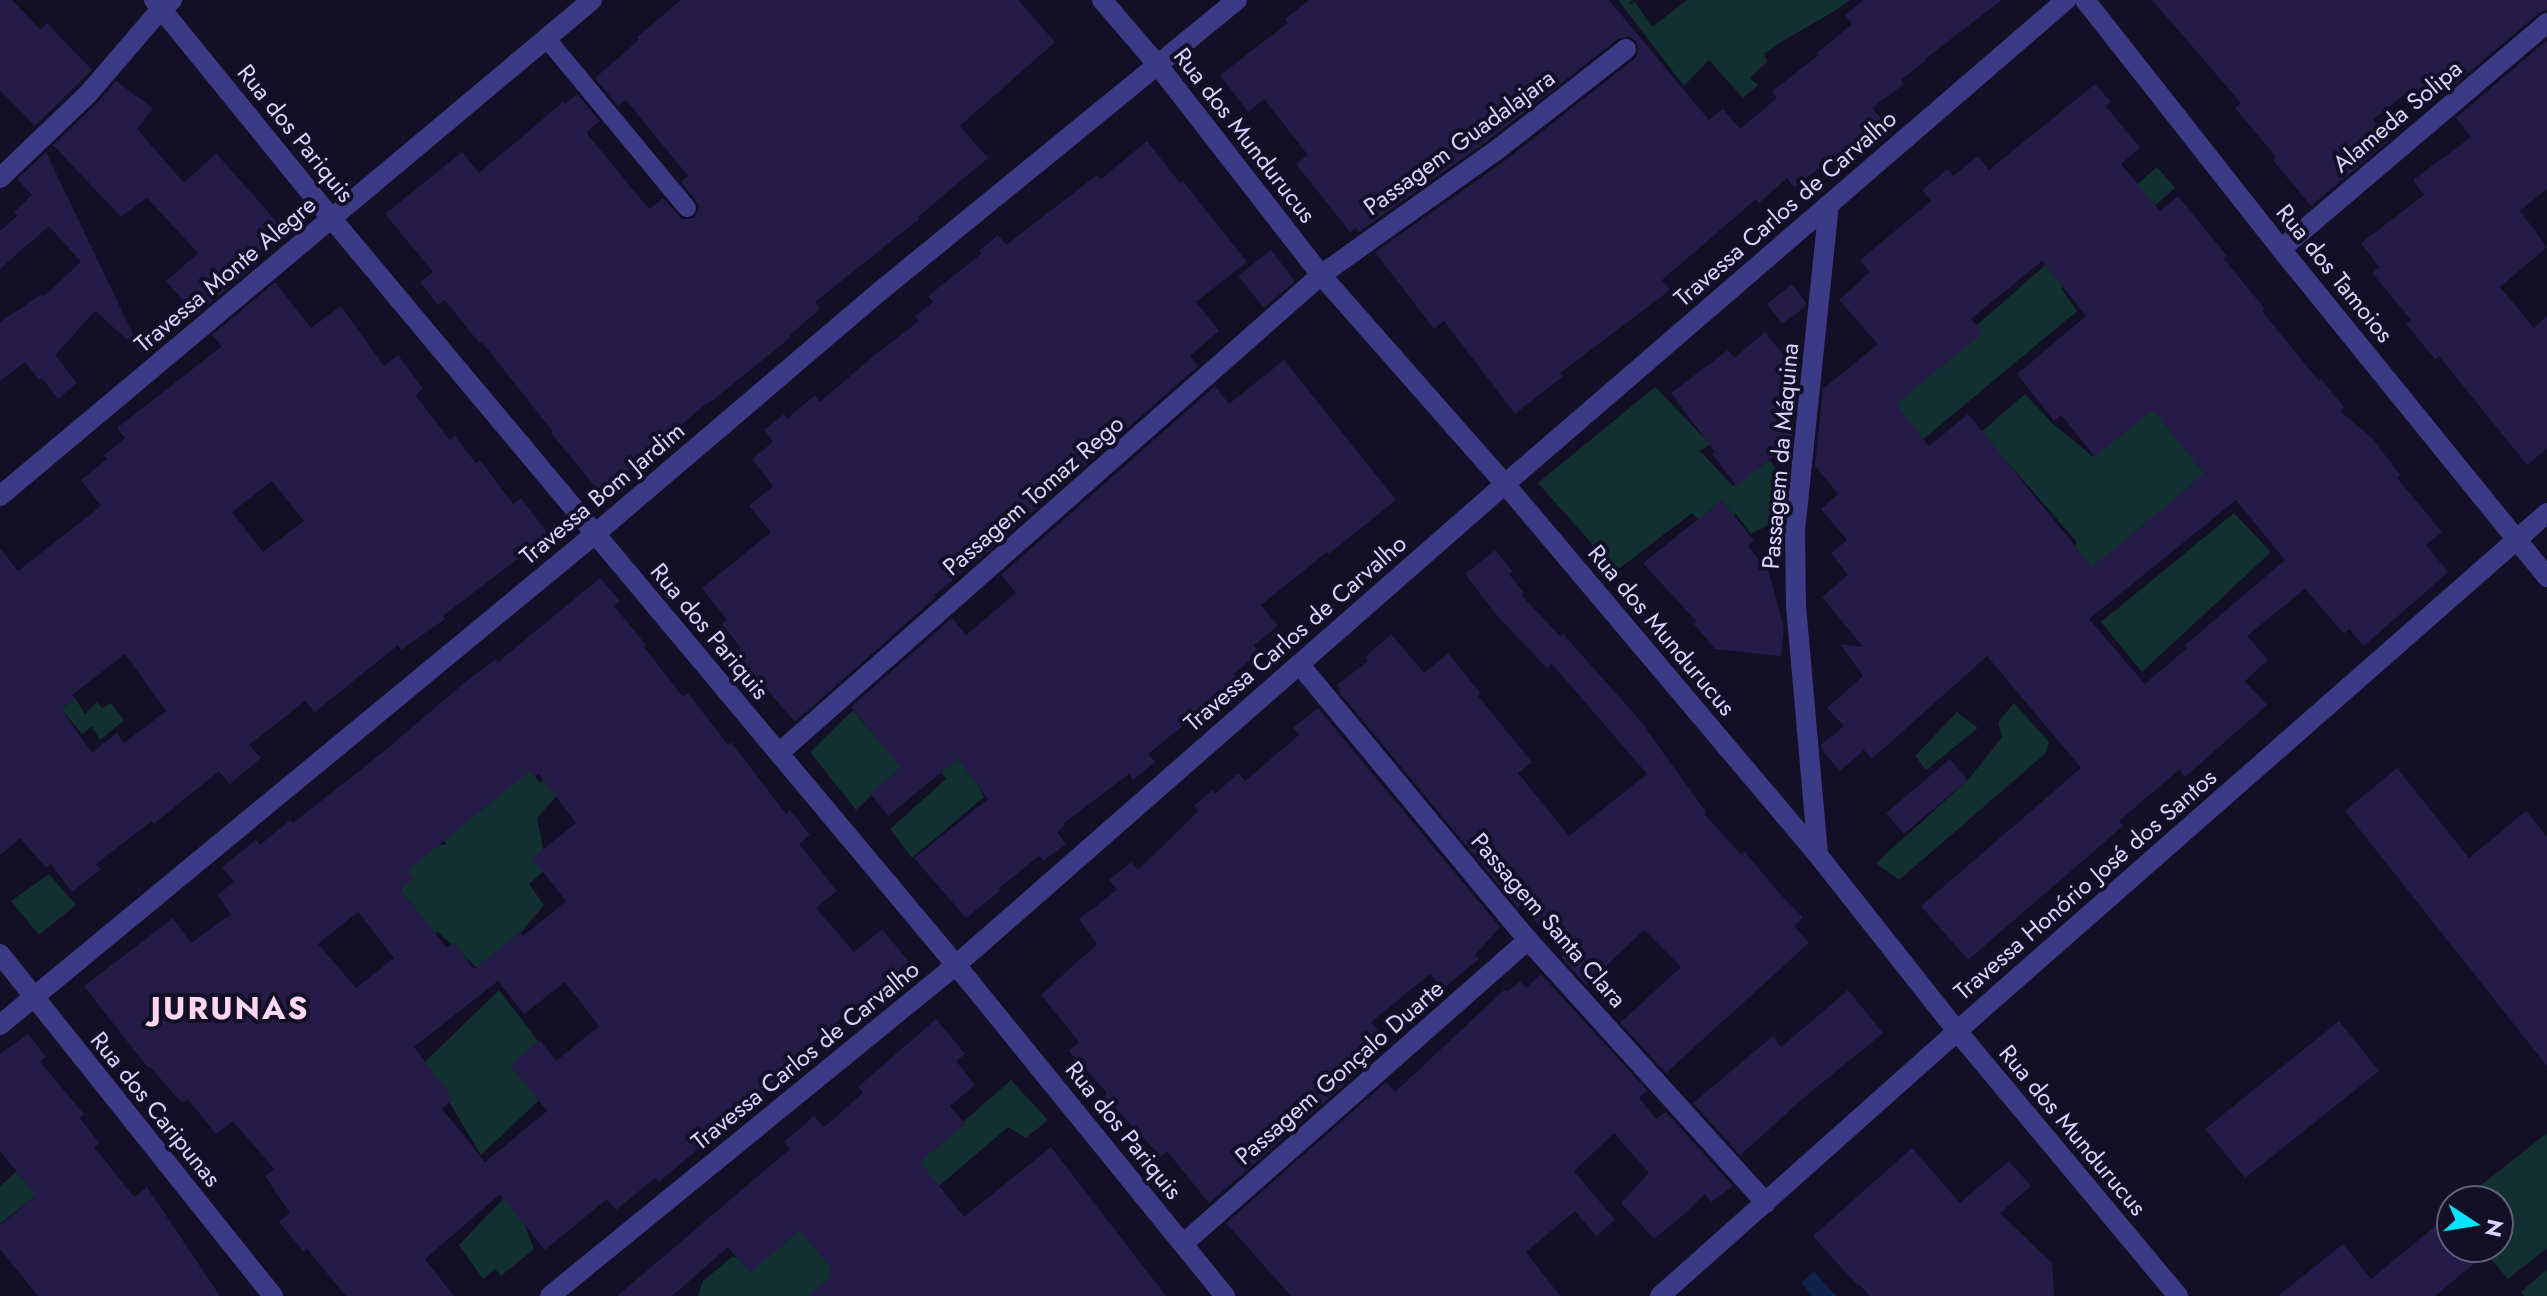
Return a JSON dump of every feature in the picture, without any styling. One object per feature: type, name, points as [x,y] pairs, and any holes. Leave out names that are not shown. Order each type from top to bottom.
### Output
[{"type":"street","name":"Travessa Monte Alegre","points":[[0,496],[592,0]]},
{"type":"street","name":"Rua dos Mundurucus","points":[[1102,0],[1157,64],[1321,275],[1505,484],[1818,855],[1957,1031],[2178,1296]]},
{"type":"street","name":"Travessa Bom Jardim","points":[[0,1025],[595,534],[879,292],[1237,0]]},
{"type":"street","name":"Travessa Carlos de Carvalho","points":[[550,1296],[956,965],[1505,484],[2066,0]]},
{"type":"street","name":"Rua dos Tamoios","points":[[2085,0],[2281,249],[2547,577]]},
{"type":"street","points":[[0,178],[88,94],[162,3]]},
{"type":"street","name":"Rua dos Pariquis","points":[[162,3],[332,219],[956,965],[1225,1296]]},
{"type":"street","name":"Alameda Solipa","points":[[2281,249],[2547,23]]},
{"type":"street","name":"Passagem Guadalajara","points":[[1321,275],[1498,149],[1626,49]]},
{"type":"street","name":"Passagem da Máquina","points":[[1818,855],[1796,606],[1795,531],[1829,204]]},
{"type":"street","name":"Passagem Tomaz Rego","points":[[779,753],[1321,275]]},
{"type":"street","name":"Travessa Honório José dos Santos","points":[[1660,1296],[2547,513]]},
{"type":"street","name":"Passagem Santa Clara","points":[[1299,664],[1528,940],[1766,1203]]},
{"type":"street","name":"Passagem Gonçalo Duarte","points":[[1183,1244],[1528,940]]},
{"type":"street","name":"Rua dos Caripunas","points":[[0,954],[273,1296]]},
{"type":"lane","points":[[547,39],[687,208]]},
{"type":"green space","points":[[1618,0],[1633,0],[1627,5],[1635,2],[1652,27],[1687,0],[1850,0],[1764,54],[1767,62],[1750,78],[1758,85],[1743,98],[1709,60],[1684,86]]},
{"type":"green space","points":[[2157,167],[2175,188],[2061,288],[2077,311],[1921,441],[1886,405]]},
{"type":"green space","points":[[1655,387],[1710,444],[1700,451],[1733,486],[1770,460],[1783,480],[1778,520],[1751,534],[1736,514],[1707,528],[1692,513],[1616,571],[1538,483]]},
{"type":"green space","points":[[2025,394],[2052,423],[2092,456],[2150,405],[2211,469],[2087,575],[2075,548],[2076,541],[1981,432]]},
{"type":"green space","points":[[2234,513],[2271,552],[2142,672],[2101,622]]},
{"type":"green space","points":[[75,698],[85,714],[97,702],[102,708],[111,703],[124,720],[100,740],[92,726],[82,734],[61,709]]},
{"type":"green space","points":[[910,701],[961,759],[984,797],[912,858],[890,829],[946,779],[922,748],[856,810],[810,752],[853,710],[871,732]]},
{"type":"green space","points":[[2014,703],[2049,742],[2046,753],[1899,880],[1876,863],[1968,780],[2002,737],[1998,722]]},
{"type":"green space","points":[[1957,712],[1978,728],[1926,770],[1915,756]]},
{"type":"green space","points":[[575,746],[561,791],[537,818],[547,868],[529,884],[544,905],[485,975],[438,932],[407,946],[401,886],[407,863],[413,849],[446,844],[431,823],[481,808],[501,795],[500,766],[517,753],[540,783]]},
{"type":"green space","points":[[49,874],[76,905],[39,935],[11,901]]},
{"type":"green space","points":[[499,990],[565,1076],[481,1155],[425,1062]]},
{"type":"green space","points":[[1011,1080],[1048,1120],[1026,1138],[1008,1127],[810,1296],[698,1296],[703,1281],[732,1257],[761,1260],[846,1186],[874,1200]]},
{"type":"green space","points":[[2547,1133],[2547,1248],[2508,1279],[2495,1264],[2515,1264],[2515,1184],[2482,1184]]},
{"type":"green space","points":[[36,1154],[53,1182],[0,1224],[0,1186]]},
{"type":"green space","points":[[504,1198],[524,1223],[534,1249],[501,1276],[495,1269],[483,1279],[459,1245]]},
{"type":"green space","points":[[2547,1269],[2547,1296],[2524,1296],[2521,1292]]},
{"type":"water","points":[[1814,1271],[1837,1296],[1812,1296],[1801,1283]]},
{"type":"building","points":[[0,0],[12,0],[41,30],[47,23],[92,70],[35,126],[0,90]]},
{"type":"building","points":[[681,0],[1018,0],[1055,42],[960,126],[988,158],[919,219],[815,302],[820,309],[791,337],[707,403],[601,494],[482,342],[480,344],[445,300],[438,305],[420,282],[433,272],[385,214],[462,152],[479,173],[563,102],[565,104],[577,94],[600,121],[587,132],[588,135],[648,208],[663,198],[682,219],[694,218],[699,205],[681,182],[688,176],[626,100],[618,106],[595,78]]},
{"type":"building","points":[[1309,0],[1609,0],[1709,120],[1723,109],[1740,129],[1777,98],[1772,91],[1819,55],[1817,53],[1852,24],[1845,15],[1864,0],[2002,0],[1925,59],[1901,80],[1904,84],[1872,108],[1883,121],[1794,187],[1787,178],[1759,203],[1756,199],[1662,280],[1670,290],[1560,373],[1563,376],[1515,414],[1444,321],[1434,329],[1375,252],[1506,160],[1634,59],[1638,53],[1637,42],[1630,37],[1618,39],[1490,139],[1359,232],[1356,227],[1350,232],[1296,164],[1308,155],[1264,99],[1248,112],[1220,75],[1288,23],[1285,19]]},
{"type":"building","points":[[2152,0],[2547,0],[2547,10],[2539,13],[2440,97],[2428,82],[2418,92],[2413,87],[2373,120],[2391,139],[2311,206],[2235,108],[2241,103]]},
{"type":"building","points":[[2547,40],[2547,189],[2520,211],[2547,247],[2500,287],[2534,328],[2547,316],[2547,448],[2527,465],[2439,356],[2435,359],[2406,324],[2411,320],[2372,273],[2379,267],[2361,243],[2424,195],[2413,180],[2471,137],[2456,118]]},
{"type":"building","points":[[116,81],[153,108],[137,129],[184,183],[216,153],[284,230],[254,256],[259,262],[196,315],[166,281],[198,253],[147,198],[121,217],[53,145]]},
{"type":"building","points":[[2095,84],[2111,102],[2106,106],[2140,148],[2121,164],[2160,211],[2178,196],[2227,256],[2224,259],[2265,309],[2262,311],[2344,407],[2340,411],[2373,439],[2400,475],[2397,478],[2442,532],[2426,545],[2448,572],[2364,646],[2349,629],[2344,634],[2305,589],[2247,636],[2268,660],[2245,681],[2267,705],[2185,777],[2179,770],[2119,821],[2123,826],[1968,960],[1921,906],[2081,768],[1987,656],[1872,759],[1864,750],[1840,771],[1822,750],[1821,745],[1844,726],[1827,708],[1863,676],[1840,644],[1863,647],[1822,597],[1848,575],[1831,553],[1847,540],[1821,509],[1838,494],[1815,466],[1823,389],[1878,344],[1839,300],[1870,272],[1860,260],[1931,201],[1922,190],[1948,169],[1953,176],[1978,156],[1989,170]],"holes":[[[2042,261],[2086,316],[2017,374],[2054,421],[2061,415],[2095,457],[2153,410],[2204,474],[2092,567],[1968,414],[1929,446],[1896,404],[1983,333],[1971,319]],[[2236,500],[2285,560],[2185,645],[2187,648],[2145,684],[2089,619]]]},
{"type":"building","points":[[1147,141],[1247,262],[1196,302],[1219,331],[1190,356],[1198,366],[984,555],[934,595],[936,597],[795,722],[735,653],[741,648],[722,624],[727,620],[702,588],[771,532],[749,506],[773,486],[752,459],[773,442],[764,430],[784,414],[787,419],[815,395],[820,402],[919,321],[915,316],[933,302],[928,296],[981,254],[979,251],[998,235],[1006,245],[1097,175],[1101,179]]},
{"type":"building","points":[[46,152],[142,353],[95,311],[55,355],[77,383],[58,399],[25,362],[0,381],[0,322],[42,294],[44,296],[81,262],[49,226],[0,269],[0,231],[17,216],[14,212],[32,195],[17,179]]},
{"type":"building","points":[[1271,250],[1295,281],[1264,308],[1238,276]]},
{"type":"building","points":[[275,282],[311,328],[341,306],[384,366],[398,355],[423,389],[415,395],[450,440],[455,436],[476,463],[480,460],[513,504],[521,498],[549,535],[443,616],[445,619],[401,650],[398,645],[315,712],[305,701],[249,745],[261,758],[230,784],[219,771],[154,824],[152,821],[96,864],[101,869],[72,892],[51,864],[46,868],[20,838],[0,855],[0,548],[18,571],[101,506],[81,480],[107,459],[104,455],[125,438],[117,428],[222,346],[212,335]],"holes":[[[272,481],[304,521],[263,552],[232,512]],[[125,654],[166,711],[124,743],[117,733],[92,753],[61,709],[75,698],[72,695]]]},
{"type":"building","points":[[1792,284],[1806,303],[1805,307],[1782,324],[1767,304]]},
{"type":"building","points":[[1765,332],[1798,374],[1791,442],[1737,486],[1671,393],[1728,350],[1734,358]]},
{"type":"building","points":[[1284,360],[1396,500],[1261,605],[1278,626],[1254,645],[1259,652],[1234,674],[1237,678],[1148,754],[1155,762],[1133,780],[1129,774],[1064,823],[1057,832],[1066,844],[1043,861],[1039,856],[966,918],[914,858],[988,799],[958,759],[888,816],[870,793],[901,768],[851,707],[952,618],[966,635],[1016,593],[1001,575],[1215,386],[1229,404]]},
{"type":"building","points":[[1722,500],[1754,541],[1748,546],[1769,573],[1784,628],[1781,656],[1715,649],[1694,624],[1696,621],[1643,563]]},
{"type":"building","points":[[1495,550],[1513,572],[1509,574],[1524,593],[1522,596],[1560,636],[1563,634],[1647,728],[1706,812],[1704,814],[1741,854],[1744,851],[1803,917],[1794,926],[1809,943],[1666,1073],[1620,1023],[1681,967],[1644,930],[1586,985],[1561,957],[1564,954],[1521,904],[1518,908],[1338,691],[1337,685],[1368,661],[1365,657],[1391,634],[1424,673],[1448,653],[1480,693],[1478,696],[1532,762],[1518,773],[1569,836],[1647,774],[1552,664],[1547,668],[1499,618],[1465,574]]},
{"type":"building","points":[[600,578],[620,601],[614,606],[683,697],[688,693],[728,745],[731,742],[786,814],[790,810],[810,835],[799,844],[837,891],[816,908],[854,952],[882,929],[909,962],[794,1058],[799,1063],[724,1131],[720,1131],[659,1182],[655,1178],[616,1210],[607,1199],[545,1250],[500,1194],[425,1259],[454,1296],[346,1296],[307,1249],[304,1252],[279,1222],[290,1213],[265,1176],[274,1169],[233,1121],[216,1134],[188,1099],[182,1103],[148,1068],[84,986],[173,918],[191,943],[231,914],[217,895],[234,882],[222,867],[256,840],[260,845],[290,820],[293,823],[464,683],[496,659],[498,662]],"holes":[[[530,771],[535,777],[539,774],[576,823],[532,858],[566,901],[523,936],[520,932],[474,969],[453,942],[447,948],[400,889],[413,879],[407,871]],[[358,912],[394,958],[356,988],[318,944]],[[498,981],[524,1014],[565,982],[599,1026],[556,1061],[540,1040],[510,1065],[547,1111],[485,1162],[442,1109],[453,1099],[414,1047]]]},
{"type":"building","points":[[1318,708],[1500,927],[1475,955],[1479,959],[1442,989],[1430,974],[1371,1022],[1384,1037],[1362,1055],[1369,1063],[1209,1203],[1167,1151],[1161,1157],[1104,1096],[1107,1093],[1069,1051],[1079,1042],[1041,995],[1097,944],[1079,919],[1117,890],[1109,880],[1131,862],[1138,870],[1198,811],[1194,806],[1212,790],[1215,794],[1238,773],[1245,781],[1299,735],[1293,728]]},
{"type":"building","points":[[1950,759],[1968,780],[1904,834],[1886,813]]},
{"type":"building","points":[[2397,768],[2469,858],[2526,811],[2547,837],[2547,1066],[2345,811]]},
{"type":"building","points":[[1541,974],[1647,1090],[1639,1098],[1656,1119],[1666,1112],[1733,1186],[1711,1202],[1705,1194],[1654,1239],[1621,1203],[1649,1173],[1614,1133],[1574,1171],[1615,1220],[1596,1236],[1575,1211],[1526,1252],[1560,1296],[1291,1296],[1226,1223],[1386,1082],[1395,1092],[1504,990],[1508,991],[1520,981],[1526,988]]},
{"type":"building","points":[[1848,990],[1883,1033],[1740,1155],[1693,1103],[1773,1036],[1781,1047]]},
{"type":"building","points":[[936,1019],[965,1054],[956,1061],[975,1085],[950,1106],[965,1124],[920,1162],[964,1217],[1051,1147],[1166,1296],[807,1296],[832,1276],[829,1272],[832,1269],[799,1231],[750,1273],[728,1247],[672,1296],[617,1296],[790,1149],[784,1142],[814,1116],[824,1127],[863,1093],[858,1087]]},
{"type":"building","points":[[2339,1021],[2379,1071],[2245,1178],[2205,1129]]},
{"type":"building","points":[[28,1034],[46,1057],[40,1062],[84,1114],[80,1118],[99,1143],[94,1147],[134,1197],[147,1187],[220,1296],[38,1296],[0,1249],[0,1225],[36,1196],[0,1151],[0,1054]]},
{"type":"building","points":[[1912,1148],[1960,1203],[2009,1161],[2031,1186],[2000,1213],[2052,1263],[2054,1296],[1870,1296],[1858,1286],[1813,1236]]},
{"type":"building","points":[[2435,1226],[2435,1264],[2474,1264],[2435,1296],[2278,1296],[2343,1244],[2371,1279]]},
{"type":"district","name":"JURUNAS","points":[[230,1008]]}]
